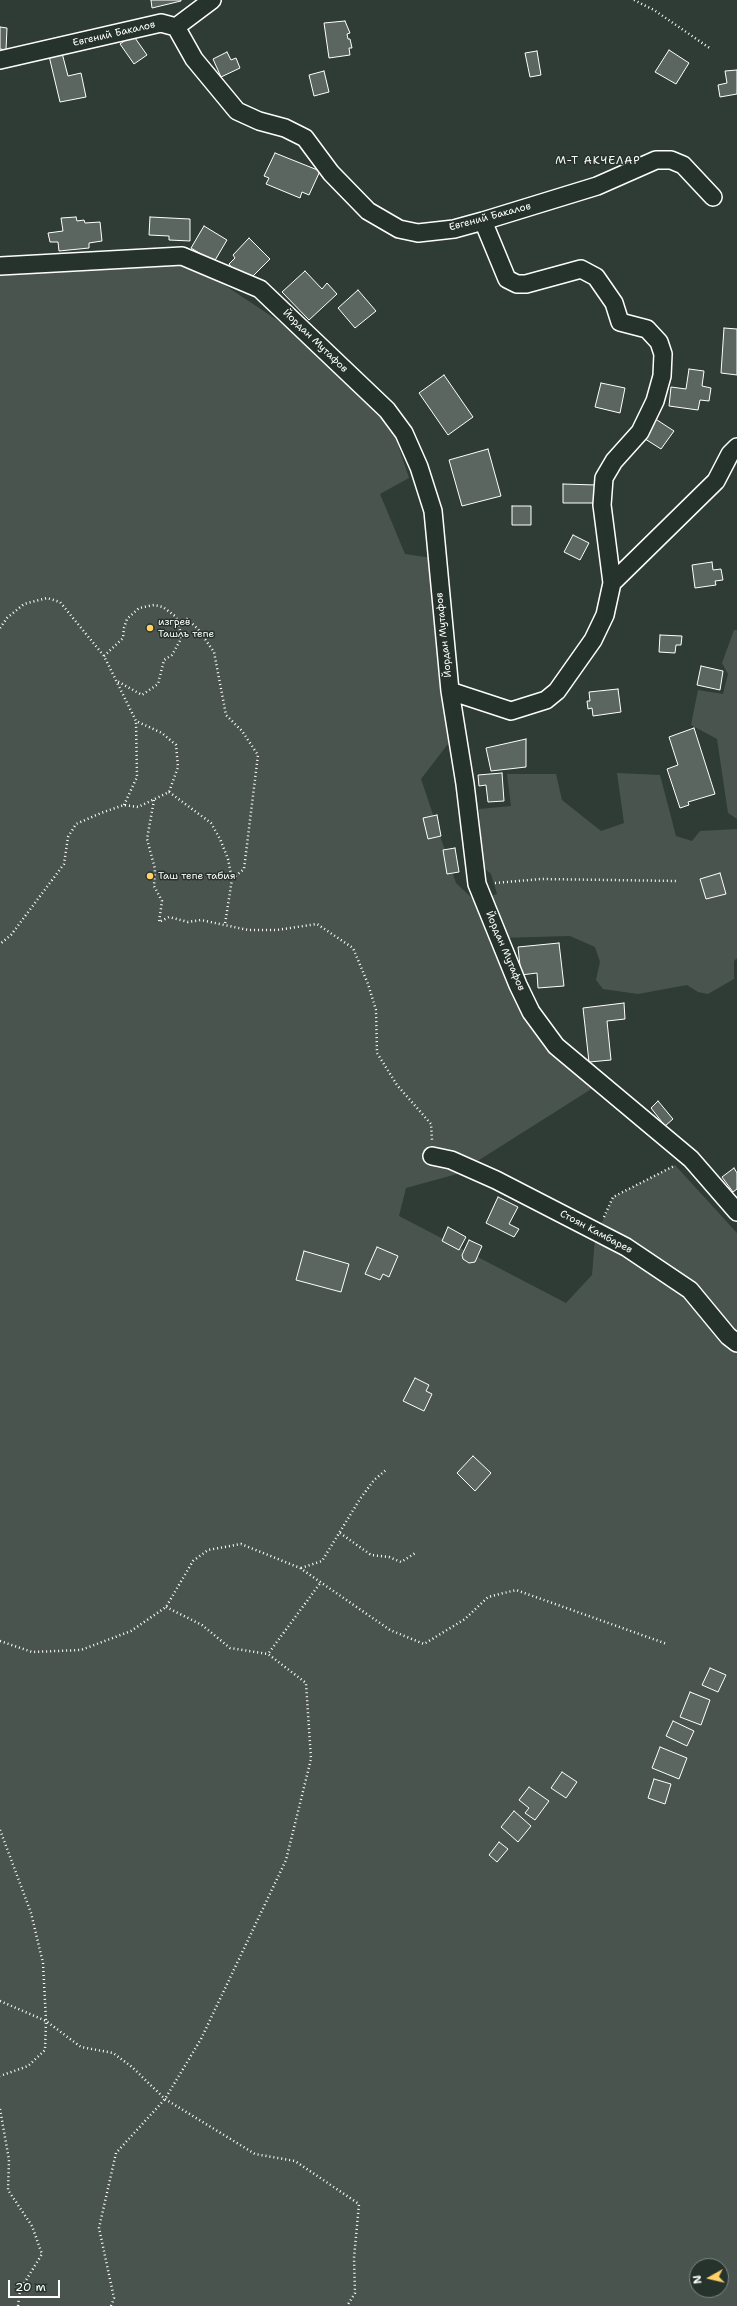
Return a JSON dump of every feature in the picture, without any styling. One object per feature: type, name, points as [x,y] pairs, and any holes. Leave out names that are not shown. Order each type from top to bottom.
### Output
[{"type":"street","points":[[176,26],[212,0]]},
{"type":"street","name":"Евгений Бакалов","points":[[0,60],[161,23],[176,26],[194,59],[237,110],[259,121],[285,128],[305,138],[330,173],[368,212],[399,229],[418,233],[454,229],[483,221],[597,186],[656,160],[671,160],[683,165],[713,197]]},
{"type":"street","points":[[450,691],[511,711],[546,700],[558,691],[571,674],[593,640],[605,615],[612,583],[602,505],[604,478],[614,461],[640,432],[655,400],[662,376],[663,354],[659,342],[647,329],[620,322],[614,304],[596,277],[581,269],[526,284],[518,284],[507,279],[483,221]]},
{"type":"street","name":"Йордан Мутафов","points":[[0,266],[182,256],[260,289],[388,410],[404,433],[419,467],[434,511],[435,548],[450,691],[465,784],[477,884],[531,1012],[556,1046],[684,1153],[737,1212]]},
{"type":"street","points":[[612,583],[716,481],[730,454],[737,447]]},
{"type":"street","name":"Стоян Камбарев","points":[[432,1156],[451,1160],[496,1180],[626,1247],[690,1290],[728,1336],[737,1343]]},
{"type":"path","points":[[634,0],[654,10],[711,49]]},
{"type":"path","points":[[0,628],[8,618],[24,604],[47,598],[60,602],[104,656],[136,721],[137,777],[124,805]]},
{"type":"path","points":[[104,656],[123,638],[127,619],[139,608],[154,605],[163,607],[175,616],[179,622],[181,639],[175,652],[164,660],[158,684],[142,695],[117,681]]},
{"type":"path","points":[[179,622],[187,619],[198,629],[214,652],[226,715],[242,730],[258,755],[244,869],[232,879]]},
{"type":"path","points":[[0,944],[11,935],[64,864],[68,837],[76,824],[101,812],[124,805],[138,807],[169,792],[178,767],[176,745],[162,733],[136,721]]},
{"type":"path","points":[[169,792],[211,823],[220,839],[228,859],[232,879],[225,924]]},
{"type":"path","points":[[154,800],[147,839],[155,869],[154,886],[162,901],[159,922],[169,917],[188,922],[200,920],[225,924],[248,930],[277,930],[317,924],[353,948],[368,984],[376,1010],[377,1053],[397,1085],[431,1124],[432,1156]]},
{"type":"path","points":[[477,884],[541,879],[678,881]]},
{"type":"path","points":[[598,1232],[612,1197],[675,1165],[684,1153]]},
{"type":"path","points":[[300,1568],[322,1561],[360,1499],[374,1480],[386,1470]]},
{"type":"path","points":[[340,1533],[371,1555],[388,1557],[401,1562],[417,1552]]},
{"type":"path","points":[[0,1641],[32,1652],[82,1650],[131,1631],[166,1607],[193,1561],[208,1550],[240,1544],[300,1568],[390,1630],[424,1644],[465,1619],[488,1597],[516,1590],[667,1644]]},
{"type":"path","points":[[268,1654],[321,1582]]},
{"type":"path","points":[[111,2306],[114,2298],[100,2228],[116,2153],[166,2099],[201,2039],[286,1860],[311,1759],[306,1683],[268,1654],[230,1648],[202,1625],[166,1607]]},
{"type":"path","points":[[0,1830],[31,1913],[43,1964],[46,2022],[45,2050],[28,2066],[0,2076]]},
{"type":"path","points":[[0,2001],[46,2022],[82,2047],[113,2053],[132,2067],[166,2099],[255,2154],[295,2161],[359,2204],[354,2258],[355,2293],[347,2306]]},
{"type":"path","points":[[0,2109],[9,2160],[8,2190],[32,2226],[42,2254],[20,2290],[18,2306]]},
{"type":"shaded area","points":[[193,264],[295,332],[391,424],[409,478],[380,494],[405,554],[446,560],[466,743],[451,740],[421,779],[456,883],[475,901],[497,894],[491,874],[483,867],[479,809],[511,806],[507,774],[556,774],[562,800],[601,831],[624,823],[617,773],[660,775],[676,836],[692,841],[700,831],[737,829],[737,958],[734,961],[734,979],[708,994],[698,992],[687,985],[638,994],[603,989],[596,980],[600,962],[595,947],[570,936],[498,938],[524,1014],[593,1088],[457,1174],[406,1188],[399,1216],[566,1303],[592,1275],[595,1238],[613,1197],[675,1165],[737,1233],[737,2306],[0,2306],[0,273],[81,265]]},
{"type":"shaded area","points":[[734,630],[737,630],[737,819],[728,813],[717,739],[691,725],[698,690],[723,694],[728,674],[722,663]]},
{"type":"building","points":[[151,0],[181,0],[181,1],[152,8]]},
{"type":"building","points":[[345,21],[350,33],[347,34],[352,48],[349,48],[350,55],[329,58],[324,23]]},
{"type":"building","points":[[0,27],[7,28],[6,50],[0,49]]},
{"type":"building","points":[[133,35],[147,55],[134,64],[120,44]]},
{"type":"building","points":[[669,50],[689,63],[676,84],[655,72]]},
{"type":"building","points":[[537,51],[541,75],[530,77],[525,53]]},
{"type":"building","points":[[227,52],[231,60],[236,58],[240,68],[221,77],[213,59]]},
{"type":"building","points":[[62,53],[68,76],[81,73],[86,97],[60,102],[49,56]]},
{"type":"building","points":[[737,70],[737,94],[720,97],[718,85],[727,83],[725,71]]},
{"type":"building","points":[[324,71],[329,92],[314,96],[309,75]]},
{"type":"building","points":[[275,153],[320,171],[309,195],[302,192],[300,198],[266,184],[269,178],[264,176]]},
{"type":"building","points":[[76,217],[77,221],[84,220],[85,223],[100,222],[102,241],[89,243],[89,248],[59,251],[58,242],[50,242],[48,233],[63,231],[61,218]]},
{"type":"building","points":[[150,217],[190,219],[190,241],[169,240],[169,236],[149,235]]},
{"type":"building","points":[[204,226],[227,240],[214,262],[191,248]]},
{"type":"building","points":[[249,238],[270,259],[251,278],[234,271],[229,264],[235,258],[233,255]]},
{"type":"building","points":[[305,271],[322,289],[327,283],[337,294],[309,320],[282,292]]},
{"type":"building","points":[[358,290],[376,311],[355,328],[338,308]]},
{"type":"building","points":[[724,328],[737,329],[737,375],[721,373]]},
{"type":"building","points":[[689,369],[704,371],[702,386],[711,388],[709,401],[700,400],[698,410],[669,406],[671,387],[686,389]]},
{"type":"building","points":[[444,375],[473,417],[448,435],[419,393]]},
{"type":"building","points":[[601,383],[625,388],[620,413],[595,407]]},
{"type":"building","points":[[654,418],[674,431],[661,449],[642,437]]},
{"type":"building","points":[[488,449],[501,496],[462,506],[449,460]]},
{"type":"building","points":[[563,484],[596,485],[595,503],[563,503]]},
{"type":"building","points":[[512,506],[531,506],[531,525],[512,525]]},
{"type":"building","points":[[573,535],[589,543],[580,560],[564,552]]},
{"type":"building","points":[[712,562],[713,570],[721,569],[723,580],[715,581],[716,585],[695,588],[692,565]]},
{"type":"building","points":[[660,635],[682,636],[681,645],[676,645],[675,653],[659,652]]},
{"type":"building","points":[[701,666],[723,671],[720,690],[697,685]]},
{"type":"building","points":[[618,689],[621,712],[593,716],[592,708],[588,709],[587,701],[590,701],[589,692]]},
{"type":"building","points":[[694,728],[715,794],[688,802],[689,805],[680,808],[667,769],[678,765],[669,737]]},
{"type":"building","points":[[526,739],[526,767],[491,771],[486,748]]},
{"type":"building","points":[[502,773],[504,801],[488,802],[486,785],[479,786],[478,775]]},
{"type":"building","points":[[437,815],[441,836],[428,839],[423,818]]},
{"type":"building","points":[[455,848],[459,872],[447,874],[443,850]]},
{"type":"building","points":[[720,873],[726,894],[706,899],[700,879]]},
{"type":"building","points":[[559,943],[564,986],[538,988],[537,973],[521,975],[518,947]]},
{"type":"building","points":[[624,1003],[625,1019],[607,1021],[611,1060],[589,1062],[583,1008]]},
{"type":"building","points":[[658,1101],[673,1119],[665,1126],[651,1108]]},
{"type":"building","points":[[734,1168],[737,1173],[737,1189],[733,1192],[722,1177]]},
{"type":"building","points":[[498,1197],[518,1207],[509,1224],[519,1229],[514,1237],[486,1223]]},
{"type":"building","points":[[448,1227],[466,1237],[459,1250],[442,1241]]},
{"type":"building","points":[[469,1240],[482,1246],[475,1262],[469,1263],[463,1259],[462,1255]]},
{"type":"building","points":[[377,1247],[398,1256],[389,1277],[383,1274],[380,1280],[365,1274]]},
{"type":"building","points":[[304,1251],[349,1264],[341,1292],[296,1280]]},
{"type":"building","points":[[415,1378],[429,1385],[426,1391],[432,1394],[424,1411],[403,1401]]},
{"type":"building","points":[[473,1456],[491,1473],[475,1491],[457,1473]]},
{"type":"building","points":[[710,1668],[726,1675],[718,1692],[702,1685]]},
{"type":"building","points":[[690,1692],[710,1700],[701,1725],[680,1717]]},
{"type":"building","points":[[673,1721],[694,1731],[687,1746],[666,1736]]},
{"type":"building","points":[[660,1747],[687,1758],[679,1779],[652,1768]]},
{"type":"building","points":[[562,1772],[577,1782],[566,1798],[551,1788]]},
{"type":"building","points":[[654,1779],[671,1784],[665,1804],[648,1798]]},
{"type":"building","points":[[529,1787],[549,1801],[535,1820],[525,1813],[529,1808],[519,1800]]},
{"type":"building","points":[[514,1811],[531,1826],[518,1842],[501,1827]]},
{"type":"building","points":[[499,1842],[508,1849],[497,1862],[489,1855]]},
{"type":"place","name":"изгрев Ташлъ тепе","points":[[150,628]]},
{"type":"place","name":"Таш тепе табия","points":[[150,876]]},
{"type":"district","name":"М-Т АКЧЕЛАР","points":[[598,161]]}]
